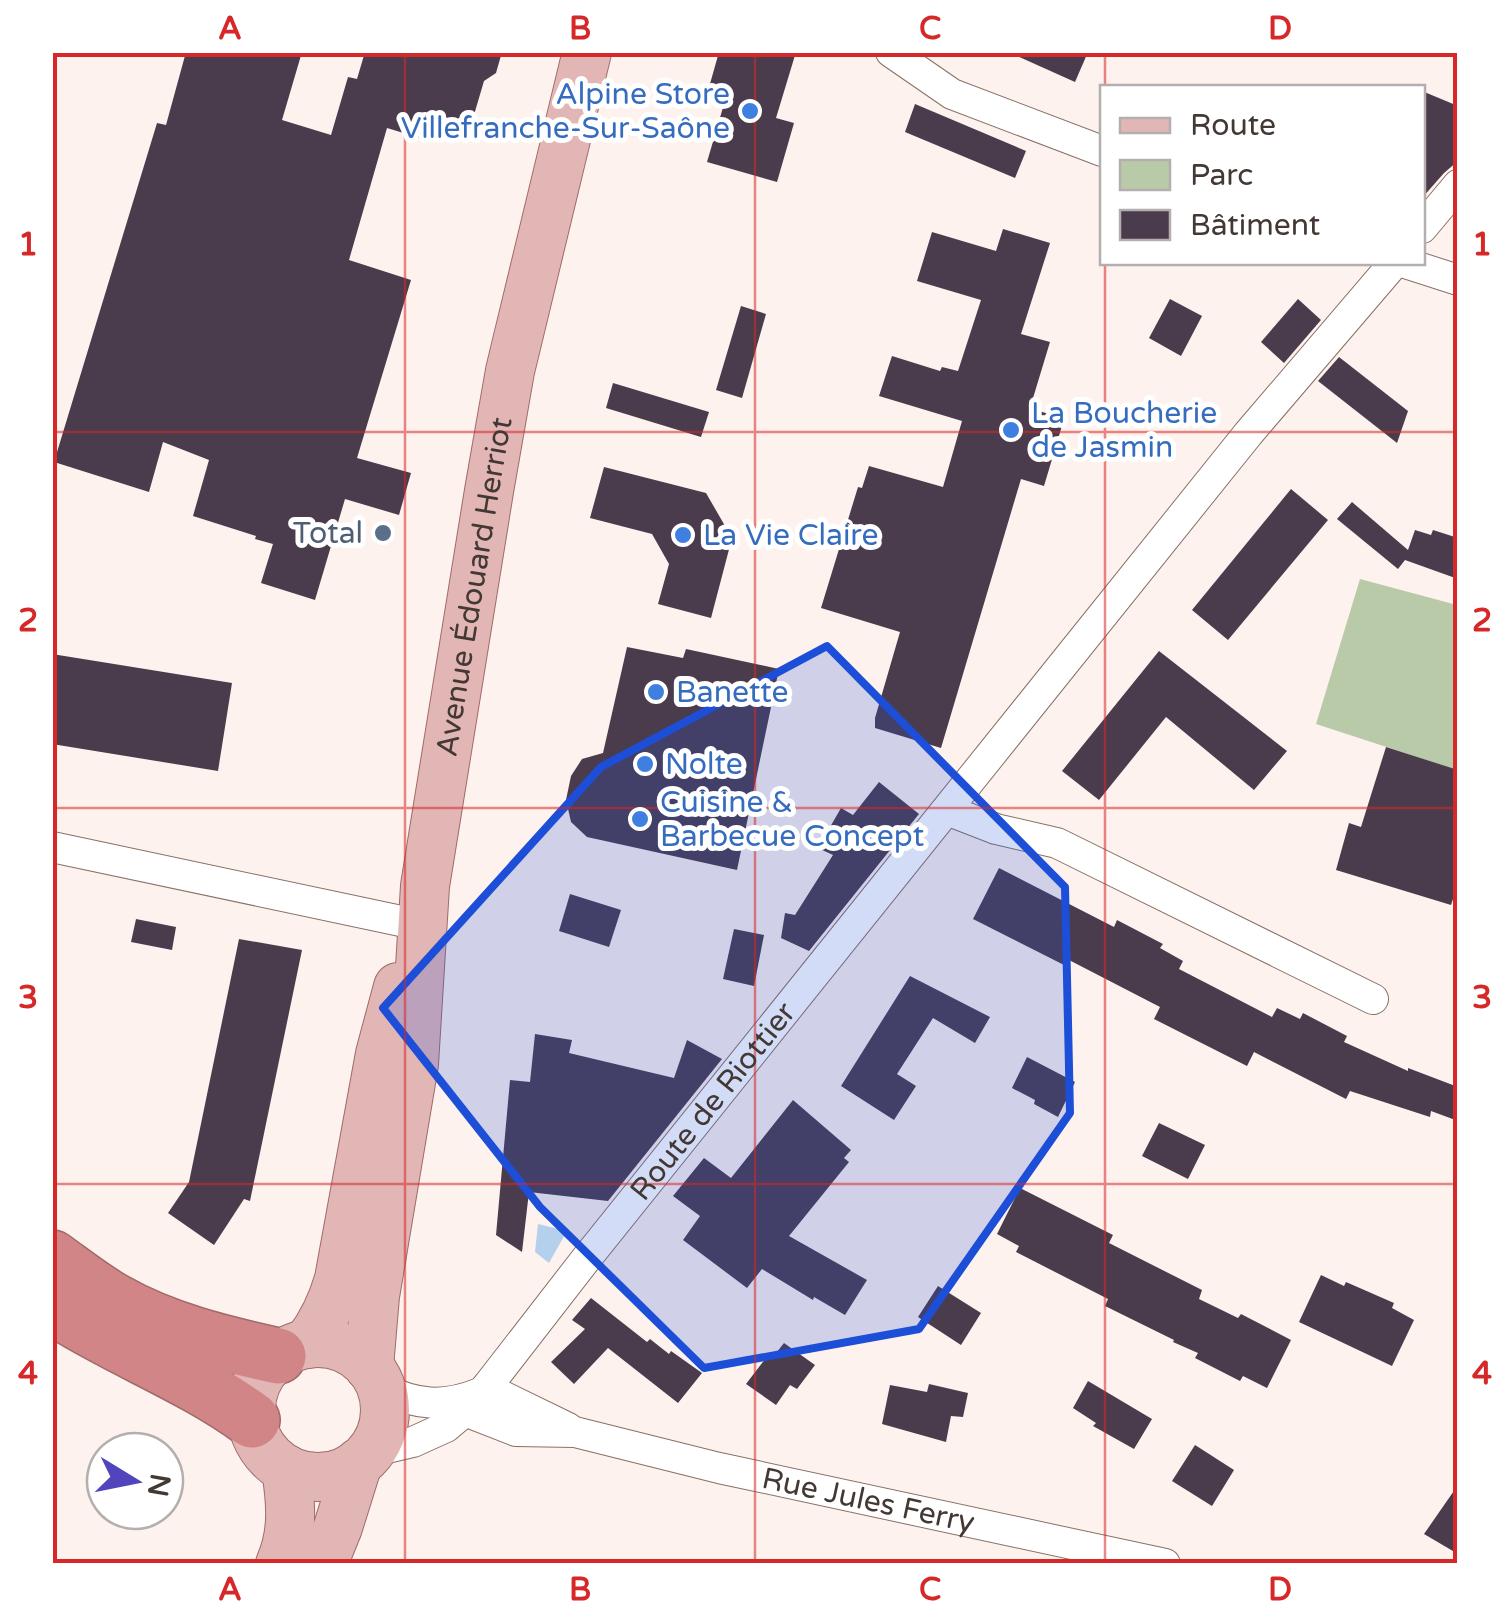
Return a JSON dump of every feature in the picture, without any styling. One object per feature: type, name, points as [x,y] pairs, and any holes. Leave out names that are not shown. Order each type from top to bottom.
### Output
[{"type":"highway","points":[[52,1258],[148,1318],[226,1344],[292,1350]]},
{"type":"highway","points":[[52,1304],[100,1335],[216,1395],[252,1420]]},
{"type":"main road","name":"Avenue Édouard Herriot","points":[[292,1350],[321,1326],[339,1278],[380,1054],[420,905],[510,371],[587,52]]},
{"type":"main road","name":"Avenue Édouard Herriot","points":[[532,288],[577,181],[621,52]]},
{"type":"main road","name":"Avenue Édouard Herriot","points":[[375,1377],[376,1296],[414,1064],[420,905]]},
{"type":"main road","points":[[323,1564],[364,1458],[379,1438],[384,1404],[375,1377],[357,1356],[341,1347],[324,1344],[292,1350],[266,1369],[252,1402],[252,1420],[266,1452],[286,1469],[323,1477],[336,1475],[364,1458]]},
{"type":"main road","points":[[280,1564],[291,1520],[286,1469]]},
{"type":"street","points":[[892,52],[952,94],[1100,150]]},
{"type":"street","points":[[1425,224],[1458,185]]},
{"type":"street","name":"Route de Riottier","points":[[364,1458],[446,1427],[478,1397],[1248,434],[1395,265]]},
{"type":"street","points":[[1408,265],[1458,280]]},
{"type":"street","points":[[946,810],[996,829],[1057,843],[1372,998]]},
{"type":"street","points":[[52,846],[420,905]]},
{"type":"street","points":[[375,1377],[393,1394],[426,1403],[447,1404],[478,1397]]},
{"type":"street","name":"Rue Jules Ferry","points":[[478,1397],[516,1430],[575,1432],[718,1468],[1166,1564]]},
{"type":"highlighted area","points":[[827,646],[1065,887],[1070,1113],[919,1329],[704,1368],[540,1207],[383,1008],[601,767]]},
{"type":"green space","points":[[1360,579],[1457,605],[1457,770],[1316,724]]},
{"type":"water","points":[[538,1224],[567,1231],[549,1263],[535,1252]]},
{"type":"building","points":[[186,52],[302,52],[282,120],[331,135],[348,77],[357,79],[365,52],[502,52],[496,73],[484,81],[471,125],[438,115],[430,141],[387,128],[349,260],[411,280],[357,458],[411,473],[399,515],[345,499],[315,600],[261,583],[273,544],[193,516],[209,460],[163,442],[149,492],[54,462],[157,123],[166,125]]},
{"type":"building","name":"Alpine Store Villefranche-Sur-Saône","points":[[719,52],[796,52],[776,118],[794,123],[777,182],[707,162],[724,104],[706,98]]},
{"type":"building","points":[[1008,52],[1088,52],[1075,82]]},
{"type":"building","points":[[1425,92],[1458,106],[1458,161],[1425,195]]},
{"type":"building","points":[[915,104],[1026,151],[1015,178],[905,132]]},
{"type":"building","points":[[1003,229],[1050,243],[1021,334],[1050,342],[1030,408],[1064,419],[1044,486],[1021,479],[941,748],[875,728],[900,632],[821,608],[858,487],[862,488],[869,466],[943,487],[962,421],[879,396],[892,356],[940,371],[942,367],[958,371],[981,300],[917,281],[932,232],[996,251]]},
{"type":"building","points":[[1170,299],[1202,316],[1181,356],[1149,338]]},
{"type":"building","points":[[1298,299],[1321,320],[1284,363],[1261,342]]},
{"type":"building","points":[[741,306],[766,314],[742,398],[716,390]]},
{"type":"building","points":[[1339,357],[1408,411],[1397,443],[1318,381]]},
{"type":"building","points":[[613,383],[709,412],[701,437],[606,408]]},
{"type":"building","points":[[604,467],[706,493],[732,538],[711,618],[658,604],[669,564],[652,534],[590,518]]},
{"type":"building","points":[[1291,489],[1328,520],[1228,640],[1192,610]]},
{"type":"building","points":[[1352,502],[1408,550],[1415,530],[1431,535],[1433,530],[1458,538],[1458,579],[1405,560],[1398,569],[1337,519]]},
{"type":"building","points":[[627,647],[683,658],[686,649],[779,669],[737,870],[587,837],[571,822],[566,800],[571,776],[582,759],[603,753]]},
{"type":"building","points":[[1159,651],[1287,751],[1254,790],[1166,717],[1099,800],[1062,771]]},
{"type":"building","points":[[52,654],[232,683],[218,771],[52,744]]},
{"type":"building","points":[[1386,747],[1458,770],[1458,884],[1451,905],[1336,870],[1349,823],[1361,827]]},
{"type":"building","points":[[879,782],[919,814],[809,951],[781,938],[785,913],[795,915],[833,855],[818,848],[841,808],[853,815]]},
{"type":"building","points":[[999,868],[1114,927],[1117,920],[1163,944],[1160,948],[1183,961],[1179,969],[1272,1017],[1277,1008],[1300,1019],[1303,1013],[1347,1036],[1344,1042],[1408,1071],[1458,1087],[1458,1121],[1431,1111],[1430,1117],[1350,1091],[1346,1099],[1254,1052],[1247,1066],[1154,1019],[1160,1007],[1069,960],[1066,966],[973,919]]},
{"type":"building","points":[[570,894],[621,910],[609,947],[559,931]]},
{"type":"building","points":[[136,919],[176,927],[172,950],[131,942]]},
{"type":"building","points":[[734,929],[764,935],[754,986],[723,979]]},
{"type":"building","points":[[239,939],[302,950],[250,1201],[244,1199],[214,1245],[168,1213],[189,1182]]},
{"type":"building","points":[[910,976],[990,1017],[975,1043],[933,1018],[897,1074],[916,1086],[894,1120],[841,1086]]},
{"type":"building","points":[[535,1034],[572,1040],[569,1053],[674,1078],[687,1040],[722,1059],[608,1201],[529,1192],[522,1252],[496,1235],[510,1080],[530,1082]]},
{"type":"building","points":[[1027,1057],[1075,1082],[1058,1117],[1012,1088]]},
{"type":"building","points":[[793,1100],[851,1150],[844,1158],[849,1162],[789,1236],[867,1280],[845,1315],[762,1269],[747,1288],[683,1240],[700,1216],[673,1196],[704,1158],[731,1178]]},
{"type":"building","points":[[1159,1123],[1205,1145],[1188,1179],[1142,1156]]},
{"type":"building","points":[[1020,1188],[1113,1235],[1109,1243],[1202,1290],[1199,1299],[1238,1318],[1241,1314],[1291,1340],[1267,1388],[1243,1376],[1240,1381],[1195,1358],[1198,1353],[1105,1306],[1108,1299],[1016,1252],[1019,1246],[997,1234]]},
{"type":"building","points":[[1321,1275],[1394,1303],[1392,1308],[1414,1320],[1392,1366],[1299,1322]]},
{"type":"building","points":[[938,1286],[981,1313],[961,1345],[918,1317]]},
{"type":"building","points":[[591,1298],[647,1342],[650,1339],[702,1373],[678,1403],[608,1348],[574,1384],[551,1362],[585,1329],[572,1320]]},
{"type":"building","points":[[784,1343],[815,1365],[797,1389],[790,1385],[776,1405],[746,1384],[769,1354],[773,1357]]},
{"type":"building","points":[[1088,1381],[1152,1419],[1134,1449],[1093,1426],[1096,1423],[1073,1408]]},
{"type":"building","points":[[929,1384],[968,1393],[963,1417],[951,1416],[946,1442],[882,1424],[890,1385],[927,1392]]},
{"type":"building","points":[[1195,1445],[1234,1470],[1212,1506],[1172,1481]]},
{"type":"building","points":[[1458,1485],[1458,1554],[1424,1534]]},
{"type":"place","name":"Alpine Store Villefranche-Sur-Saône","points":[[750,111]]},
{"type":"place","name":"La Boucherie de Jasmin","points":[[1011,430]]},
{"type":"place","name":"Total","points":[[383,533]]},
{"type":"place","name":"La Vie Claire","points":[[683,535]]},
{"type":"place","name":"Banette","points":[[656,692]]},
{"type":"place","name":"Nolte","points":[[645,764]]},
{"type":"place","name":"Cuisine & Barbecue Concept","points":[[640,819]]}]
